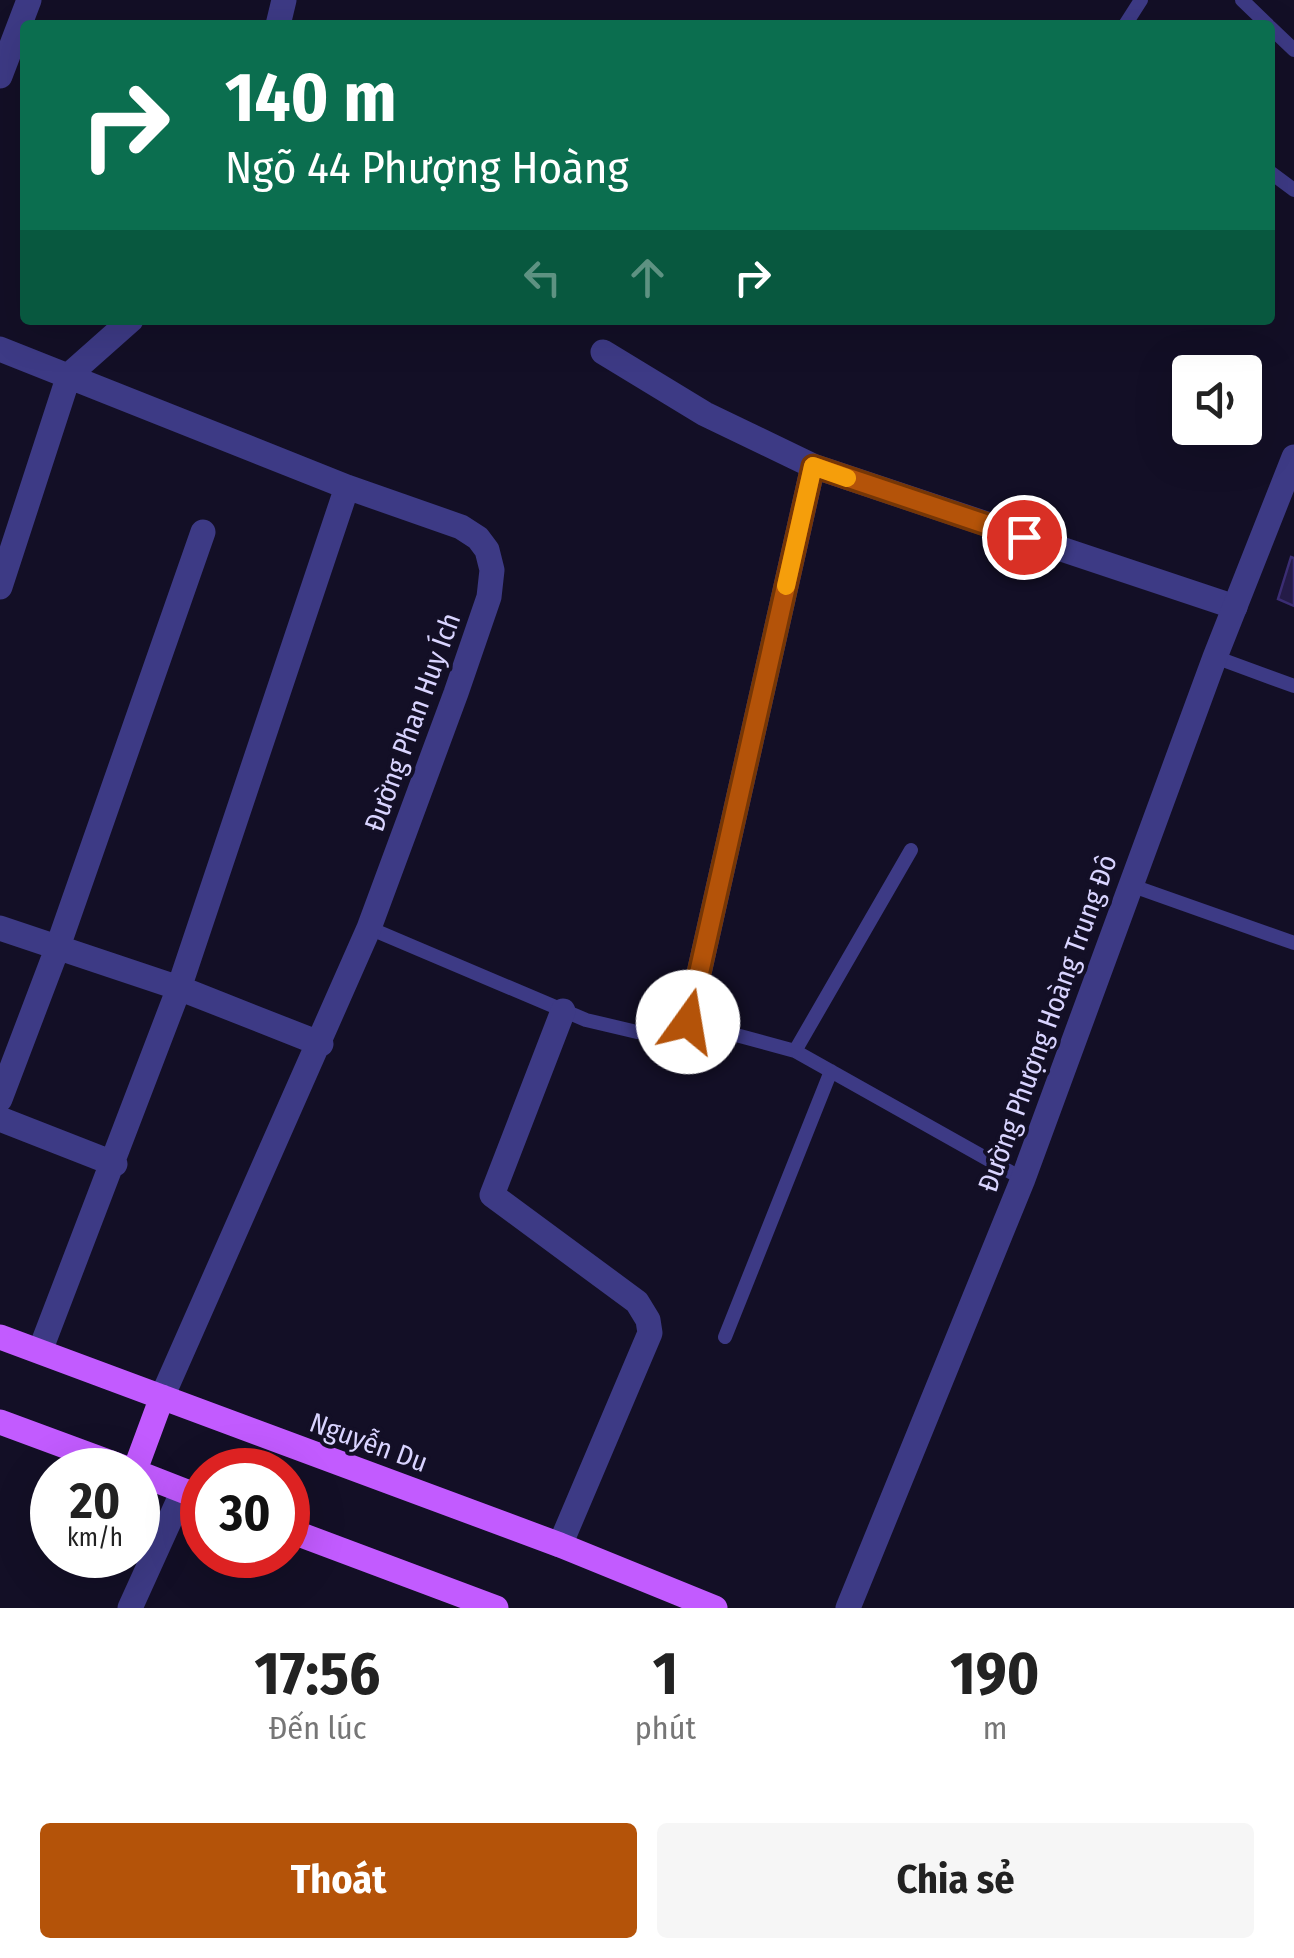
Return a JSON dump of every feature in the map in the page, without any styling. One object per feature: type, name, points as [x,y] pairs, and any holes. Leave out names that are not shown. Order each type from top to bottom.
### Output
[{"type":"main road","name":"Nguyễn Du","points":[[0,1336],[560,1545],[715,1608]]},
{"type":"main road","points":[[143,1448],[162,1397]]},
{"type":"main road","points":[[0,1422],[71,1448]]},
{"type":"main road","points":[[310,1538],[496,1608]]},
{"type":"street","points":[[0,76],[20,22]]},
{"type":"street","points":[[0,587],[69,375],[125,325]]},
{"type":"street","name":"Đường Phan Huy Ích","points":[[0,349],[347,488],[470,532],[486,550],[492,570],[489,597],[369,928],[162,1397]]},
{"type":"street","points":[[603,352],[705,414],[813,466],[1235,607]]},
{"type":"street","name":"Đường Phượng Hoàng Trung Đô","points":[[848,1608],[1022,1179],[1215,657],[1294,456]]},
{"type":"street","points":[[688,1022],[813,466]]},
{"type":"street","points":[[40,1352],[180,988],[347,488]]},
{"type":"street","points":[[0,1099],[57,949],[203,532]]},
{"type":"street","points":[[0,928],[180,988],[321,1044]]},
{"type":"street","points":[[560,1545],[650,1332],[637,1302],[492,1195],[563,1012]]},
{"type":"street","points":[[0,1119],[115,1164]]},
{"type":"street","points":[[130,1608],[180,1518]]},
{"type":"lane","points":[[1242,0],[1263,20]]},
{"type":"lane","points":[[1275,32],[1294,50]]},
{"type":"lane","points":[[1215,657],[1294,686]]},
{"type":"lane","points":[[796,1051],[911,850]]},
{"type":"lane","points":[[1130,885],[1294,943]]},
{"type":"lane","points":[[369,928],[563,1012],[637,1032],[688,1022],[796,1051],[1022,1179]]},
{"type":"lane","points":[[725,1337],[831,1071]]},
{"type":"building","points":[[1291,557],[1294,558],[1294,606],[1278,599]]},
{"type":"slow traffic","points":[[786,586],[813,466],[847,478]]},
{"type":"route","points":[[688,1022],[813,466],[1024,537]]}]
